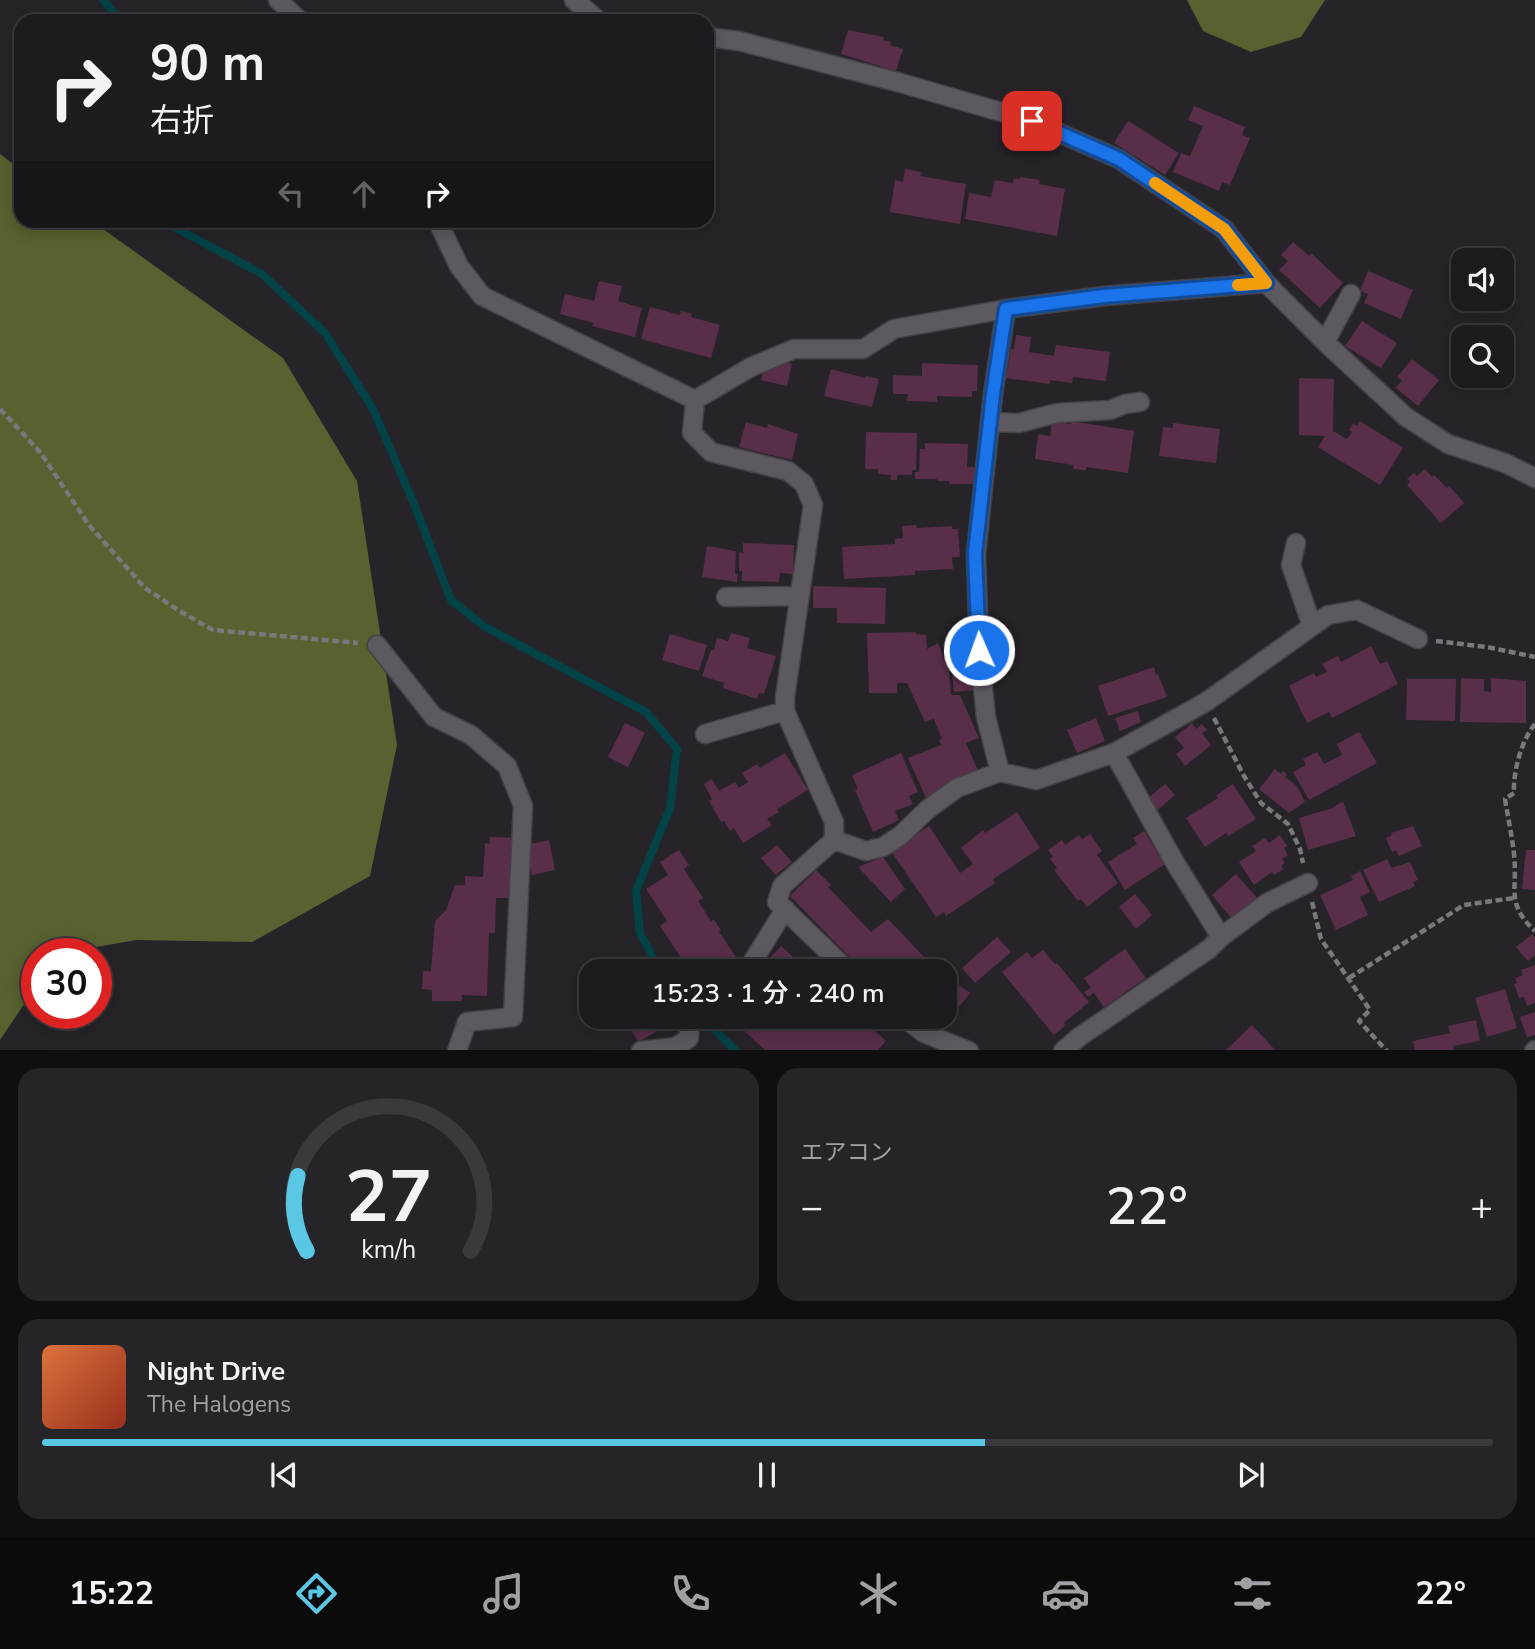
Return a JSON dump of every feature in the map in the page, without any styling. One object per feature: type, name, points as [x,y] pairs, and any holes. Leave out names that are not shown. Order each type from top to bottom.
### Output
[{"type":"street","points":[[278,0],[293,14]]},
{"type":"street","points":[[574,0],[591,14]]},
{"type":"street","points":[[714,38],[739,41],[1032,121],[1119,159],[1224,229],[1266,283],[1406,417],[1448,444],[1505,463],[1535,478]]},
{"type":"street","points":[[441,228],[459,266],[482,296],[695,400]]},
{"type":"street","points":[[695,400],[751,367],[794,349],[863,349],[894,329],[1006,309],[1104,296],[1266,283]]},
{"type":"street","points":[[1325,342],[1351,294]]},
{"type":"street","points":[[1000,772],[986,717],[979,650],[975,554],[1006,309]]},
{"type":"street","points":[[695,400],[692,433],[711,452],[788,471],[804,484],[813,505],[785,710],[834,822],[834,840],[782,886],[777,902],[836,959]]},
{"type":"street","points":[[990,422],[1019,423],[1056,413],[1110,410],[1140,402]]},
{"type":"street","points":[[1296,543],[1291,565],[1312,626]]},
{"type":"street","points":[[726,597],[800,596]]},
{"type":"street","points":[[834,840],[866,851],[883,847],[957,788],[1000,772],[1036,780],[1114,753],[1206,702],[1328,615],[1357,610],[1418,639]]},
{"type":"street","points":[[377,645],[434,717],[471,736],[507,766],[523,806],[513,1017],[467,1022],[457,1050]]},
{"type":"street","points":[[705,734],[785,710]]},
{"type":"street","points":[[1114,753],[1174,861],[1221,937]]},
{"type":"street","points":[[1064,1050],[1079,1037],[1209,949],[1267,903],[1308,883]]},
{"type":"street","points":[[754,959],[785,909]]},
{"type":"street","points":[[649,1050],[676,1047],[689,1038],[690,1029]]},
{"type":"street","points":[[920,1029],[966,1050]]},
{"type":"path","points":[[0,409],[40,453],[89,525],[145,588],[178,610],[213,630],[377,645]]},
{"type":"path","points":[[1418,639],[1487,647],[1535,657]]},
{"type":"path","points":[[1535,724],[1529,732],[1513,779],[1514,793],[1505,799],[1515,856],[1514,898],[1520,917],[1535,931]]},
{"type":"path","points":[[1349,978],[1464,905],[1514,898]]},
{"type":"green space","points":[[1187,0],[1325,0],[1301,37],[1251,52],[1203,31]]},
{"type":"green space","points":[[0,154],[14,165],[14,228],[102,228],[283,358],[357,481],[397,745],[370,876],[252,942],[136,940],[112,944],[112,938],[21,938],[21,1009],[0,1040]]},
{"type":"building","points":[[848,30],[884,37],[883,40],[891,42],[890,45],[903,49],[896,71],[841,54]]},
{"type":"building","points":[[1194,106],[1245,127],[1242,135],[1250,138],[1230,185],[1222,182],[1219,191],[1173,172],[1181,153],[1190,156],[1203,126],[1188,120]]},
{"type":"building","points":[[1128,121],[1179,153],[1165,175],[1114,143]]},
{"type":"building","points":[[905,169],[921,172],[920,176],[966,184],[960,224],[890,212],[895,180],[903,182]]},
{"type":"building","points":[[1014,178],[1040,180],[1039,184],[1065,189],[1057,236],[965,219],[969,193],[991,197],[995,180],[1013,183]]},
{"type":"building","points":[[1293,242],[1309,256],[1311,253],[1343,283],[1320,308],[1279,270],[1288,261],[1281,255]]},
{"type":"building","points":[[1368,271],[1413,290],[1401,319],[1364,303],[1368,294],[1360,291]]},
{"type":"building","points":[[599,281],[622,286],[618,301],[642,308],[635,337],[560,314],[565,294],[594,301]]},
{"type":"building","points":[[650,307],[680,315],[681,311],[692,314],[691,317],[720,325],[711,358],[641,339]]},
{"type":"building","points":[[1362,321],[1397,343],[1381,368],[1345,346]]},
{"type":"building","points":[[1016,335],[1031,337],[1029,352],[1054,356],[1056,345],[1110,352],[1106,381],[1073,377],[1072,383],[1050,380],[1050,384],[1006,378]]},
{"type":"building","points":[[1412,359],[1439,380],[1418,406],[1396,388],[1402,380],[1397,377]]},
{"type":"building","points":[[783,362],[792,364],[787,386],[761,380],[763,372]]},
{"type":"building","points":[[922,363],[978,365],[977,391],[972,391],[972,397],[937,396],[937,402],[907,401],[908,394],[893,394],[893,375],[922,376]]},
{"type":"building","points":[[831,369],[879,379],[872,407],[824,396]]},
{"type":"building","points":[[1299,378],[1334,379],[1333,431],[1347,439],[1352,432],[1349,430],[1353,423],[1357,426],[1360,421],[1403,448],[1380,485],[1318,447],[1325,436],[1299,435]]},
{"type":"building","points":[[1071,421],[1134,431],[1128,473],[1086,467],[1086,470],[1073,469],[1074,465],[1035,459],[1038,434],[1050,436],[1052,422],[1071,424]]},
{"type":"building","points":[[746,422],[767,428],[768,424],[798,434],[792,460],[739,447]]},
{"type":"building","points":[[1173,423],[1220,429],[1216,463],[1159,456],[1163,427],[1173,428]]},
{"type":"building","points":[[866,432],[917,433],[916,470],[912,470],[912,475],[897,475],[897,480],[890,480],[891,475],[878,474],[878,469],[865,469]]},
{"type":"building","points":[[925,443],[968,444],[967,467],[975,467],[974,484],[949,484],[949,481],[937,479],[915,479],[915,472],[919,472],[920,449],[925,449]]},
{"type":"building","points":[[1425,469],[1447,488],[1449,486],[1464,503],[1441,523],[1407,485],[1410,482],[1407,479],[1414,473],[1417,476]]},
{"type":"building","points":[[916,525],[917,528],[952,526],[952,529],[958,529],[960,557],[952,557],[953,569],[915,571],[915,575],[844,579],[842,547],[895,544],[895,539],[903,538],[902,526]]},
{"type":"building","points":[[743,543],[794,545],[793,574],[780,573],[779,582],[742,581],[739,552],[743,553]]},
{"type":"building","points":[[707,546],[736,551],[737,582],[702,577]]},
{"type":"building","points":[[813,586],[886,588],[885,624],[837,623],[837,608],[813,608]]},
{"type":"building","points":[[916,632],[926,635],[927,649],[938,643],[949,671],[951,695],[960,695],[979,738],[966,743],[979,773],[926,798],[908,758],[941,745],[939,740],[942,739],[934,719],[925,722],[907,683],[897,683],[897,693],[869,693],[867,633]]},
{"type":"building","points":[[731,633],[750,638],[747,648],[776,656],[764,694],[759,693],[757,699],[723,688],[724,683],[702,676],[717,638],[728,641]]},
{"type":"building","points":[[670,634],[707,645],[699,671],[662,660]]},
{"type":"building","points":[[1371,646],[1380,664],[1387,661],[1398,684],[1332,718],[1329,712],[1307,723],[1289,686],[1314,673],[1316,677],[1327,672],[1322,664],[1338,656],[1341,662]]},
{"type":"building","points":[[973,660],[976,690],[954,692],[951,662]]},
{"type":"building","points":[[1154,667],[1167,697],[1108,716],[1098,686]]},
{"type":"building","points":[[1461,678],[1484,679],[1484,691],[1491,692],[1491,678],[1526,681],[1526,723],[1460,722]]},
{"type":"building","points":[[1407,679],[1456,679],[1455,721],[1406,720]]},
{"type":"building","points":[[1138,711],[1141,722],[1120,731],[1115,718]]},
{"type":"building","points":[[1096,718],[1105,741],[1077,753],[1067,730]]},
{"type":"building","points":[[625,723],[645,733],[628,767],[608,757]]},
{"type":"building","points":[[1192,723],[1196,729],[1202,724],[1207,730],[1202,733],[1211,745],[1185,766],[1176,754],[1184,748],[1175,737]]},
{"type":"building","points":[[1359,732],[1377,763],[1309,800],[1293,772],[1306,765],[1303,759],[1317,752],[1324,764],[1342,755],[1337,744]]},
{"type":"building","points":[[785,753],[808,790],[777,809],[779,812],[767,819],[772,825],[743,843],[734,828],[730,831],[724,821],[721,822],[709,801],[712,799],[704,784],[712,779],[719,791],[735,782],[739,788],[748,782],[742,773],[757,764],[760,768]]},
{"type":"building","points":[[901,753],[918,792],[909,796],[913,804],[895,811],[899,820],[873,832],[855,790],[858,789],[852,775]]},
{"type":"building","points":[[1275,769],[1281,774],[1283,771],[1287,775],[1285,777],[1297,786],[1305,802],[1289,813],[1259,789]]},
{"type":"building","points":[[1165,784],[1175,795],[1155,812],[1148,798]]},
{"type":"building","points":[[1233,784],[1256,819],[1228,836],[1226,833],[1205,847],[1186,818],[1218,798],[1216,795]]},
{"type":"building","points":[[1343,802],[1356,836],[1308,850],[1299,818],[1336,807]]},
{"type":"building","points":[[1017,812],[1040,848],[993,879],[995,883],[946,916],[944,912],[936,917],[891,851],[929,826],[960,873],[973,864],[961,848],[983,830],[985,833]]},
{"type":"building","points":[[1413,826],[1422,846],[1399,856],[1396,850],[1392,852],[1386,838],[1392,835],[1391,833]]},
{"type":"building","points":[[1144,831],[1165,864],[1125,890],[1108,862],[1137,844],[1133,838]]},
{"type":"building","points":[[1090,834],[1102,851],[1097,855],[1118,883],[1087,907],[1081,899],[1078,901],[1054,870],[1057,868],[1050,859],[1053,857],[1048,850],[1062,840],[1065,845],[1079,835],[1082,839]]},
{"type":"building","points":[[1280,835],[1287,846],[1284,848],[1288,855],[1282,859],[1285,863],[1281,866],[1284,869],[1274,875],[1272,872],[1254,885],[1239,862],[1256,851],[1252,846],[1265,838],[1269,843]]},
{"type":"building","points":[[490,837],[515,838],[513,898],[496,898],[495,933],[489,933],[487,996],[462,995],[462,1001],[432,1001],[432,990],[422,989],[423,971],[431,971],[435,921],[446,910],[455,885],[465,885],[465,876],[483,877],[485,843],[490,844]]},
{"type":"building","points":[[549,840],[555,870],[532,875],[530,844]]},
{"type":"building","points":[[777,845],[792,862],[776,875],[761,858]]},
{"type":"building","points":[[679,850],[689,865],[684,869],[703,898],[698,901],[711,921],[714,920],[721,930],[719,932],[737,959],[682,959],[660,926],[667,921],[646,889],[668,875],[660,862]]},
{"type":"building","points":[[1526,850],[1535,850],[1535,890],[1522,889]]},
{"type":"building","points":[[883,857],[905,889],[891,902],[858,867]]},
{"type":"building","points":[[1387,859],[1391,868],[1410,862],[1418,880],[1413,882],[1415,886],[1379,902],[1363,870]]},
{"type":"building","points":[[816,870],[831,885],[828,887],[871,932],[888,919],[926,959],[851,959],[790,896]]},
{"type":"building","points":[[1360,871],[1370,892],[1360,897],[1368,915],[1336,930],[1320,895],[1353,880],[1351,876]]},
{"type":"building","points":[[1236,874],[1258,899],[1233,920],[1212,895]]},
{"type":"building","points":[[1135,894],[1152,915],[1136,929],[1119,907]]},
{"type":"building","points":[[1532,934],[1535,938],[1535,955],[1528,961],[1516,947]]},
{"type":"building","points":[[997,937],[1011,952],[975,983],[962,968]]},
{"type":"building","points":[[781,946],[796,959],[769,959]]},
{"type":"building","points":[[1125,949],[1146,978],[1104,1007],[1094,993],[1088,997],[1084,992],[1091,988],[1084,978]]},
{"type":"building","points":[[1043,950],[1089,1002],[1054,1035],[1002,972],[1027,952],[1032,958]]},
{"type":"building","points":[[1535,965],[1535,1003],[1527,1006],[1524,997],[1519,998],[1514,984],[1517,983],[1515,978],[1523,975],[1521,970]]},
{"type":"building","points":[[957,983],[970,993],[957,1010]]},
{"type":"building","points":[[1505,989],[1517,1028],[1487,1037],[1475,998]]},
{"type":"building","points":[[1535,1012],[1535,1035],[1527,1037],[1520,1017]]},
{"type":"building","points":[[1476,1020],[1480,1041],[1453,1046],[1454,1050],[1415,1050],[1413,1041],[1450,1033],[1448,1026]]},
{"type":"building","points":[[1252,1025],[1275,1050],[1226,1050]]},
{"type":"building","points":[[630,1029],[660,1029],[639,1042]]},
{"type":"building","points":[[742,1029],[872,1029],[886,1041],[878,1050],[765,1050]]},
{"type":"waterway","points":[[103,0],[115,14]]},
{"type":"waterway","points":[[176,228],[262,274],[325,333],[373,409],[451,600],[485,627],[646,712],[677,749],[670,808],[636,891],[640,933],[654,959]]},
{"type":"waterway","points":[[714,1029],[735,1050]]},
{"type":"slow traffic","points":[[1155,183],[1224,229],[1266,283],[1238,285]]},
{"type":"route","points":[[979,650],[975,554],[993,394],[1006,309],[1104,296],[1266,283],[1224,229],[1119,159],[1032,121]]}]
